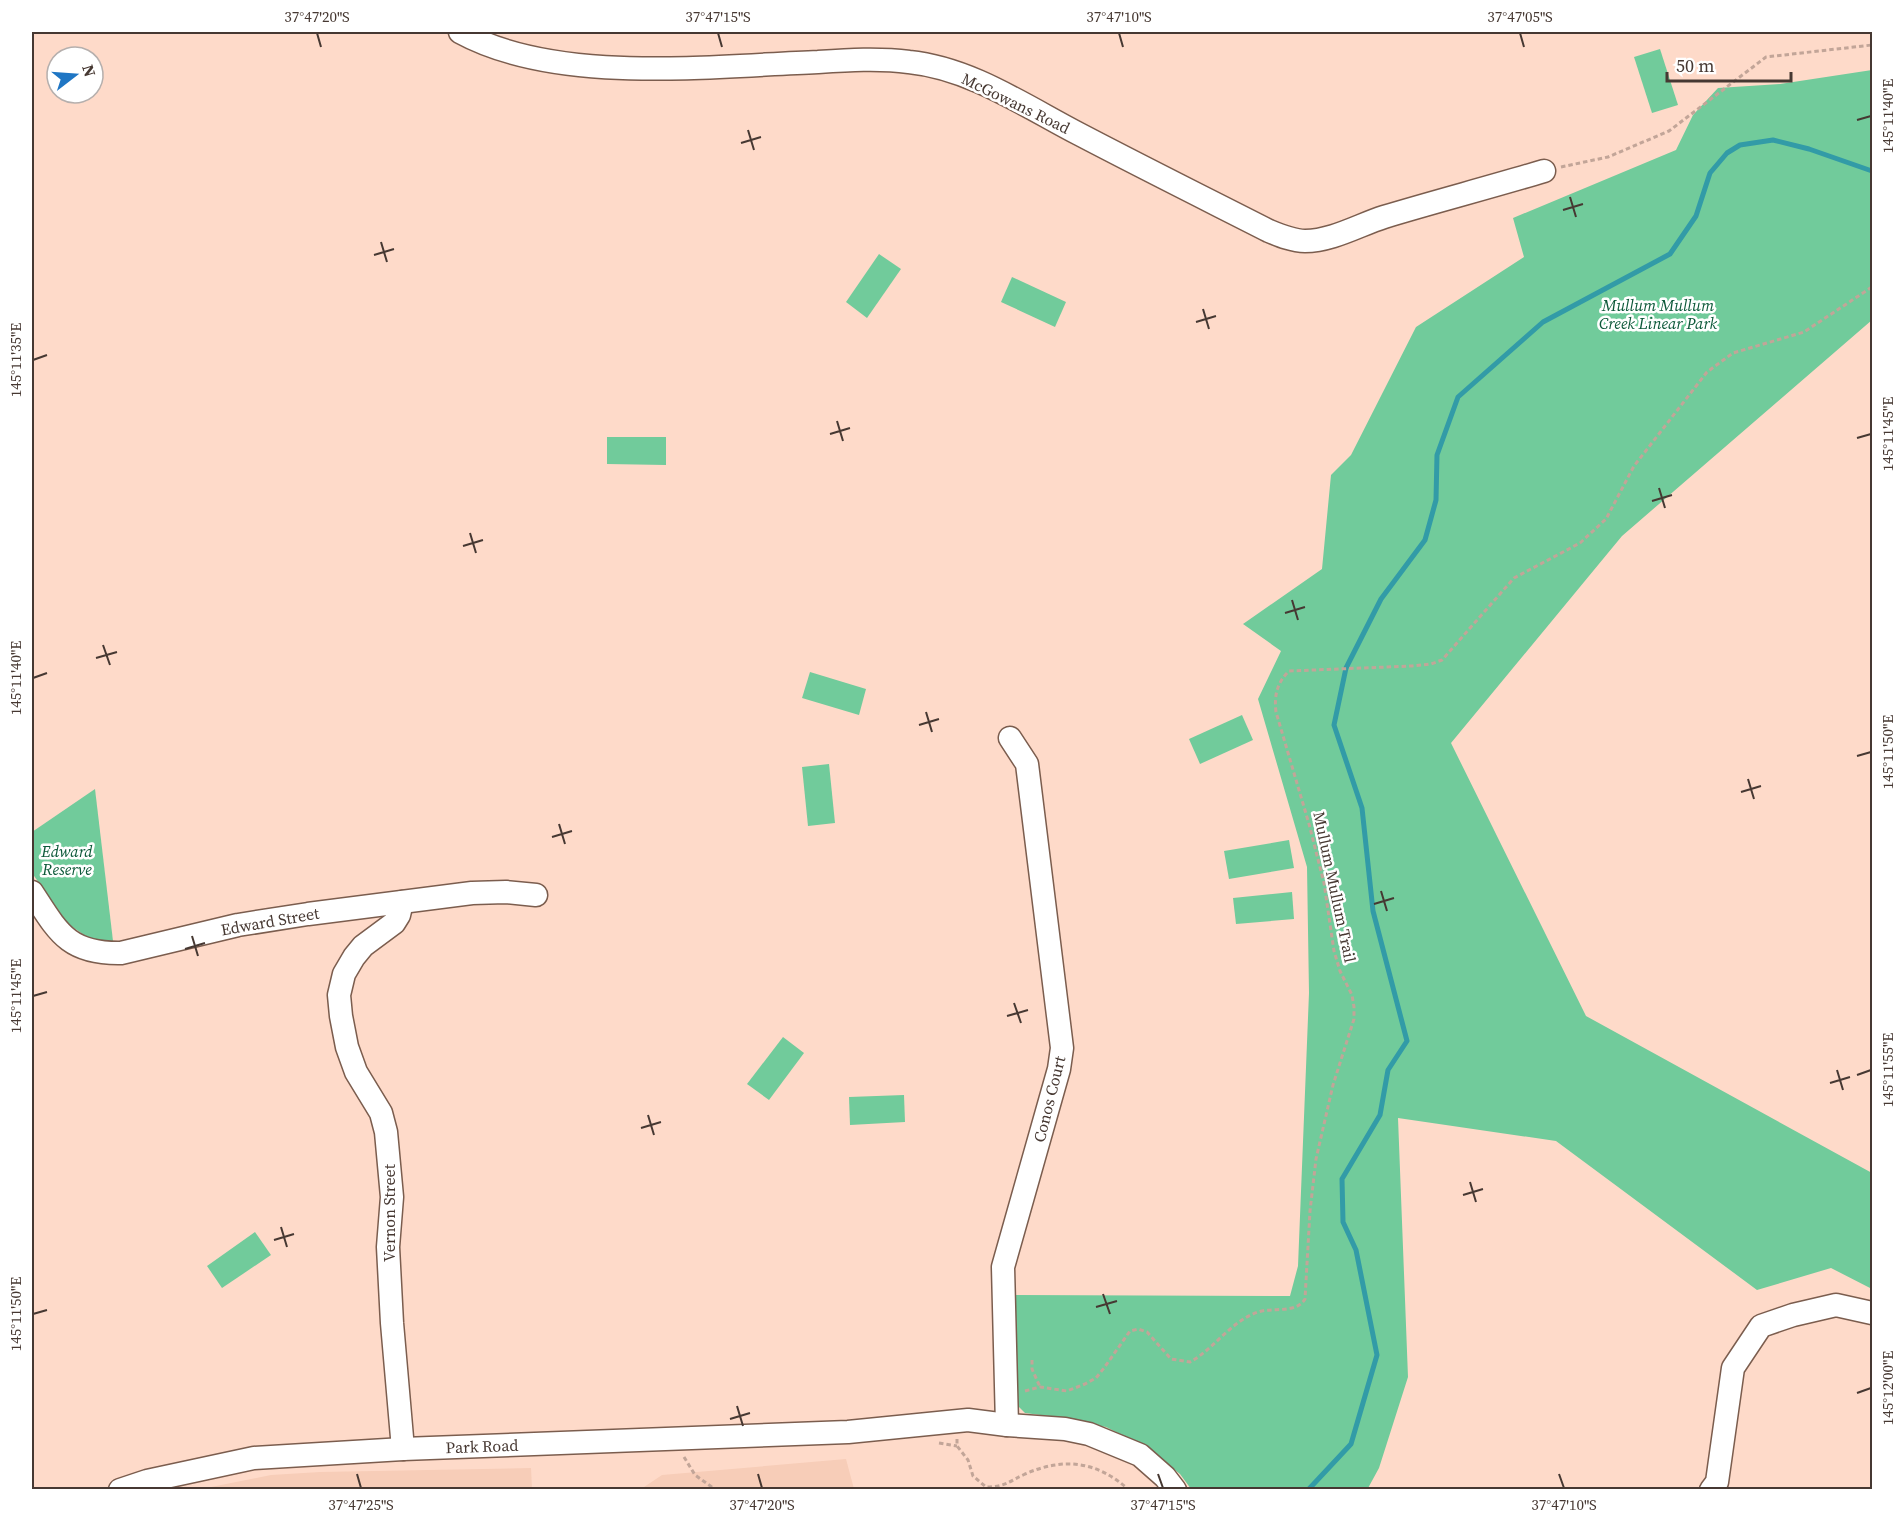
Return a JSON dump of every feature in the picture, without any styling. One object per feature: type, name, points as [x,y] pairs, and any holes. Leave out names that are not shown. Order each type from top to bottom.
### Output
[{"type":"street","name":"McGowans Road","points":[[460,32],[502,50],[548,61],[611,68],[853,60],[908,62],[941,67],[990,87],[1269,231],[1286,238],[1303,241],[1338,235],[1388,216],[1544,171]]},
{"type":"street","name":"Conos Court","points":[[1007,1425],[1003,1267],[1059,1069],[1062,1048],[1027,764],[1010,738]]},
{"type":"street","name":"Edward Street","points":[[32,892],[60,933],[75,945],[88,951],[106,953],[121,953],[238,925],[402,902],[472,893],[506,892],[536,895]]},
{"type":"street","name":"Vernon Street","points":[[402,902],[399,915],[394,923],[363,945],[354,957],[344,974],[339,995],[343,1027],[353,1064],[381,1113],[386,1132],[392,1197],[388,1247],[390,1301],[403,1449]]},
{"type":"street","points":[[1711,1490],[1717,1482],[1733,1368],[1761,1326],[1793,1315],[1836,1305],[1872,1313]]},
{"type":"street","name":"Park Road","points":[[120,1490],[147,1481],[254,1458],[403,1449],[848,1432],[968,1420],[1065,1429],[1089,1434],[1140,1455],[1165,1477],[1175,1490]]},
{"type":"street","name":"Park Road","points":[[848,1432],[956,1436],[1007,1425]]},
{"type":"path","points":[[1544,171],[1608,157],[1669,131],[1766,57],[1872,45]]},
{"type":"path","name":"Mullum Mullum Trail","points":[[1006,1394],[1041,1387],[1067,1391],[1085,1384],[1095,1378],[1104,1368],[1130,1331],[1138,1329],[1147,1332],[1171,1359],[1190,1362],[1202,1356],[1248,1316],[1271,1309],[1293,1309],[1300,1306],[1305,1299],[1316,1159],[1333,1085],[1354,1019],[1352,995],[1334,951],[1324,883],[1310,824],[1276,712],[1277,689],[1283,678],[1289,671],[1412,666],[1442,660],[1514,578],[1573,547],[1593,533],[1606,519],[1641,455],[1696,384],[1721,360],[1749,348],[1804,332],[1872,287]]},
{"type":"path","points":[[1032,1360],[1032,1369],[1041,1387]]},
{"type":"path","points":[[956,1436],[957,1446],[968,1460],[973,1476],[986,1487],[1006,1485],[1036,1471],[1070,1464],[1096,1467],[1106,1471],[1129,1490]]},
{"type":"path","points":[[672,1438],[694,1474],[716,1490]]},
{"type":"shaded area","points":[[846,1459],[854,1489],[641,1489],[662,1475]]},
{"type":"shaded area","points":[[531,1468],[532,1489],[201,1489],[271,1475]]},
{"type":"green space","points":[[1660,49],[1678,105],[1652,113],[1634,57]]},
{"type":"green space","name":"Mullum Mullum Creek Linear Park","points":[[1872,70],[1872,320],[1622,536],[1451,743],[1586,1016],[1872,1173],[1872,1289],[1831,1268],[1757,1290],[1556,1141],[1398,1118],[1408,1377],[1379,1468],[1367,1490],[1191,1489],[1180,1474],[1142,1445],[1106,1427],[1025,1413],[1017,1405],[1012,1295],[1290,1296],[1298,1266],[1309,993],[1307,867],[1258,699],[1281,651],[1243,624],[1322,569],[1331,475],[1351,455],[1416,327],[1524,257],[1513,218],[1676,150],[1693,115],[1718,88],[1780,84]]},
{"type":"green space","points":[[879,254],[901,269],[867,318],[846,302]]},
{"type":"green space","points":[[1012,277],[1066,302],[1055,327],[1001,302]]},
{"type":"green space","points":[[607,437],[666,437],[666,465],[607,464]]},
{"type":"green space","points":[[810,672],[866,689],[859,715],[802,698]]},
{"type":"green space","points":[[1242,715],[1253,740],[1200,764],[1189,739]]},
{"type":"green space","points":[[829,764],[835,823],[808,826],[802,767]]},
{"type":"green space","name":"Edward Reserve","points":[[95,789],[113,941],[93,941],[68,924],[32,873],[32,832]]},
{"type":"green space","points":[[1289,840],[1294,868],[1229,879],[1224,851]]},
{"type":"green space","points":[[1292,892],[1294,919],[1236,924],[1233,898]]},
{"type":"green space","points":[[783,1037],[804,1053],[769,1100],[747,1084]]},
{"type":"green space","points":[[904,1095],[905,1122],[850,1125],[849,1097]]},
{"type":"green space","points":[[255,1232],[271,1255],[222,1288],[207,1266]]},
{"type":"waterway","points":[[1308,1490],[1351,1444],[1377,1355],[1356,1250],[1343,1222],[1342,1179],[1380,1115],[1388,1070],[1407,1041],[1373,911],[1362,808],[1334,725],[1346,668],[1381,599],[1425,540],[1436,500],[1437,455],[1458,397],[1543,322],[1670,254],[1696,216],[1710,173],[1727,153],[1740,145],[1773,140],[1809,149],[1872,171]]}]
